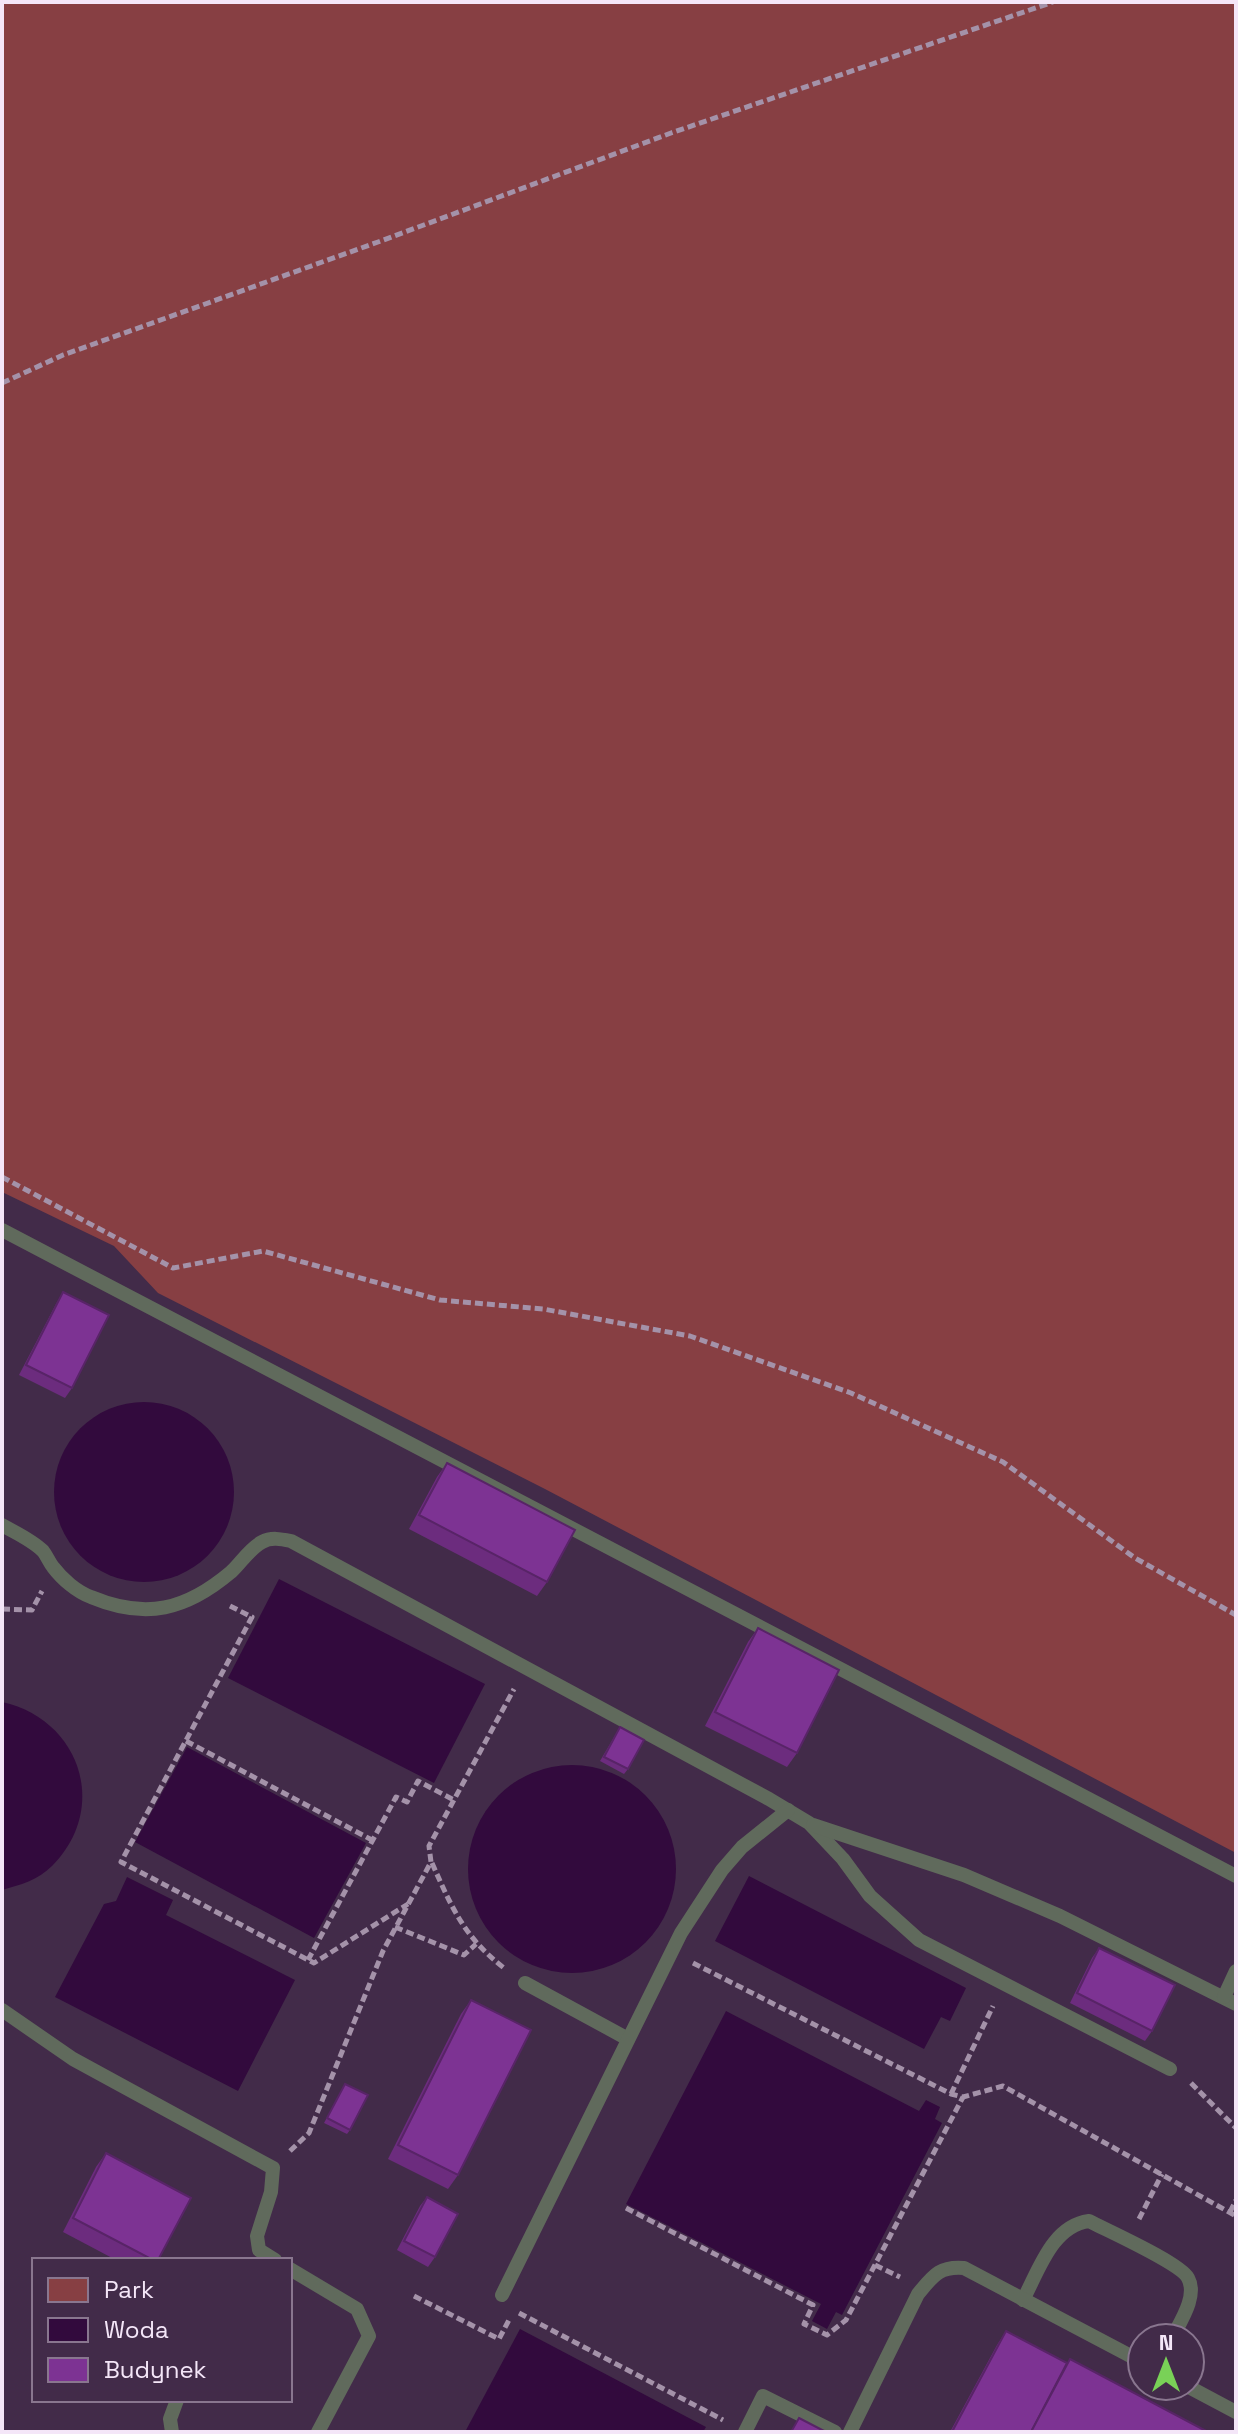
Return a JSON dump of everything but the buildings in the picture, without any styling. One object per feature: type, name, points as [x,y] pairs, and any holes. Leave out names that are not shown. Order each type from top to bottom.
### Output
[{"type":"lane","points":[[2,1230],[1236,1876]]},
{"type":"lane","points":[[2,1525],[43,1552],[54,1569],[86,1596],[134,1610],[182,1605],[235,1569],[262,1542],[276,1538],[291,1541],[809,1823],[964,1875],[1060,1916],[1230,2000],[1236,1971]]},
{"type":"lane","points":[[502,2295],[671,1952],[722,1870],[742,1847],[788,1810]]},
{"type":"lane","points":[[809,1823],[843,1859],[870,1896],[919,1940],[1170,2069]]},
{"type":"lane","points":[[525,1983],[628,2039]]},
{"type":"lane","points":[[2,2010],[73,2059],[273,2168],[271,2192],[257,2236],[256,2255]]},
{"type":"lane","points":[[1023,2300],[1057,2237],[1067,2228],[1089,2221],[1176,2267],[1188,2278],[1188,2306],[1180,2322]]},
{"type":"lane","points":[[850,2432],[918,2294],[931,2278],[947,2267],[964,2268],[1126,2354]]},
{"type":"lane","points":[[292,2270],[357,2309],[369,2336],[318,2432]]},
{"type":"lane","points":[[745,2432],[763,2396],[835,2432]]},
{"type":"lane","points":[[1206,2396],[1236,2412]]},
{"type":"lane","points":[[172,2432],[170,2419],[176,2402]]},
{"type":"path","points":[[2,383],[63,355],[671,133],[1053,2]]},
{"type":"path","points":[[2,1177],[173,1268],[263,1251],[440,1300],[543,1309],[690,1336],[836,1388],[1003,1462],[1135,1558],[1236,1615]]},
{"type":"path","points":[[2,1609],[32,1610],[54,1569]]},
{"type":"path","points":[[205,1592],[252,1617],[121,1862],[314,1963],[408,1904]]},
{"type":"path","points":[[525,1983],[476,1944],[454,1910],[431,1862],[429,1846],[526,1667]]},
{"type":"path","points":[[186,1741],[372,1840]]},
{"type":"path","points":[[308,1960],[396,1797],[407,1802],[418,1781],[454,1800]]},
{"type":"path","points":[[273,2168],[309,2133],[395,1927],[431,1862]]},
{"type":"path","points":[[395,1927],[464,1955],[476,1944]]},
{"type":"path","points":[[671,1952],[951,2094],[963,2097],[1003,2086],[1233,2214],[1236,2200]]},
{"type":"path","points":[[951,2094],[1004,1983]]},
{"type":"path","points":[[1170,2069],[1189,2081],[1236,2128]]},
{"type":"path","points":[[626,2208],[813,2305],[804,2324],[827,2335],[846,2320],[963,2097]]},
{"type":"path","points":[[1127,2241],[1162,2174]]},
{"type":"path","points":[[414,2296],[499,2339],[514,2311],[745,2432]]},
{"type":"green space","points":[[2,2],[1236,2],[1236,1853],[545,1489],[158,1293],[114,1246],[2,1192]]},
{"type":"water","points":[[144,1402],[178,1409],[208,1428],[227,1458],[234,1492],[227,1526],[208,1556],[178,1575],[144,1582],[110,1575],[80,1556],[61,1526],[54,1492],[61,1458],[80,1428],[110,1409]]},
{"type":"water","points":[[279,1579],[485,1684],[434,1783],[228,1678]]},
{"type":"water","points":[[2,1702],[29,1712],[51,1727],[67,1746],[78,1769],[82,1793],[80,1818],[70,1843],[52,1866],[35,1878],[2,1890]]},
{"type":"water","points":[[187,1747],[366,1843],[314,1938],[135,1842]]},
{"type":"water","points":[[572,1765],[612,1773],[646,1795],[668,1829],[676,1869],[668,1909],[646,1943],[612,1965],[572,1973],[532,1965],[498,1943],[476,1909],[468,1869],[476,1829],[498,1795],[532,1773]]},
{"type":"water","points":[[749,1876],[966,1988],[950,2021],[941,2017],[924,2049],[715,1941]]},
{"type":"water","points":[[127,1877],[173,1900],[166,1915],[295,1980],[238,2091],[55,1997],[104,1904],[116,1901]]},
{"type":"water","points":[[726,2011],[919,2111],[926,2100],[940,2107],[935,2119],[942,2123],[842,2315],[836,2312],[827,2329],[812,2321],[821,2304],[626,2204]]},
{"type":"water","points":[[520,2329],[706,2427],[703,2432],[465,2432]]}]
